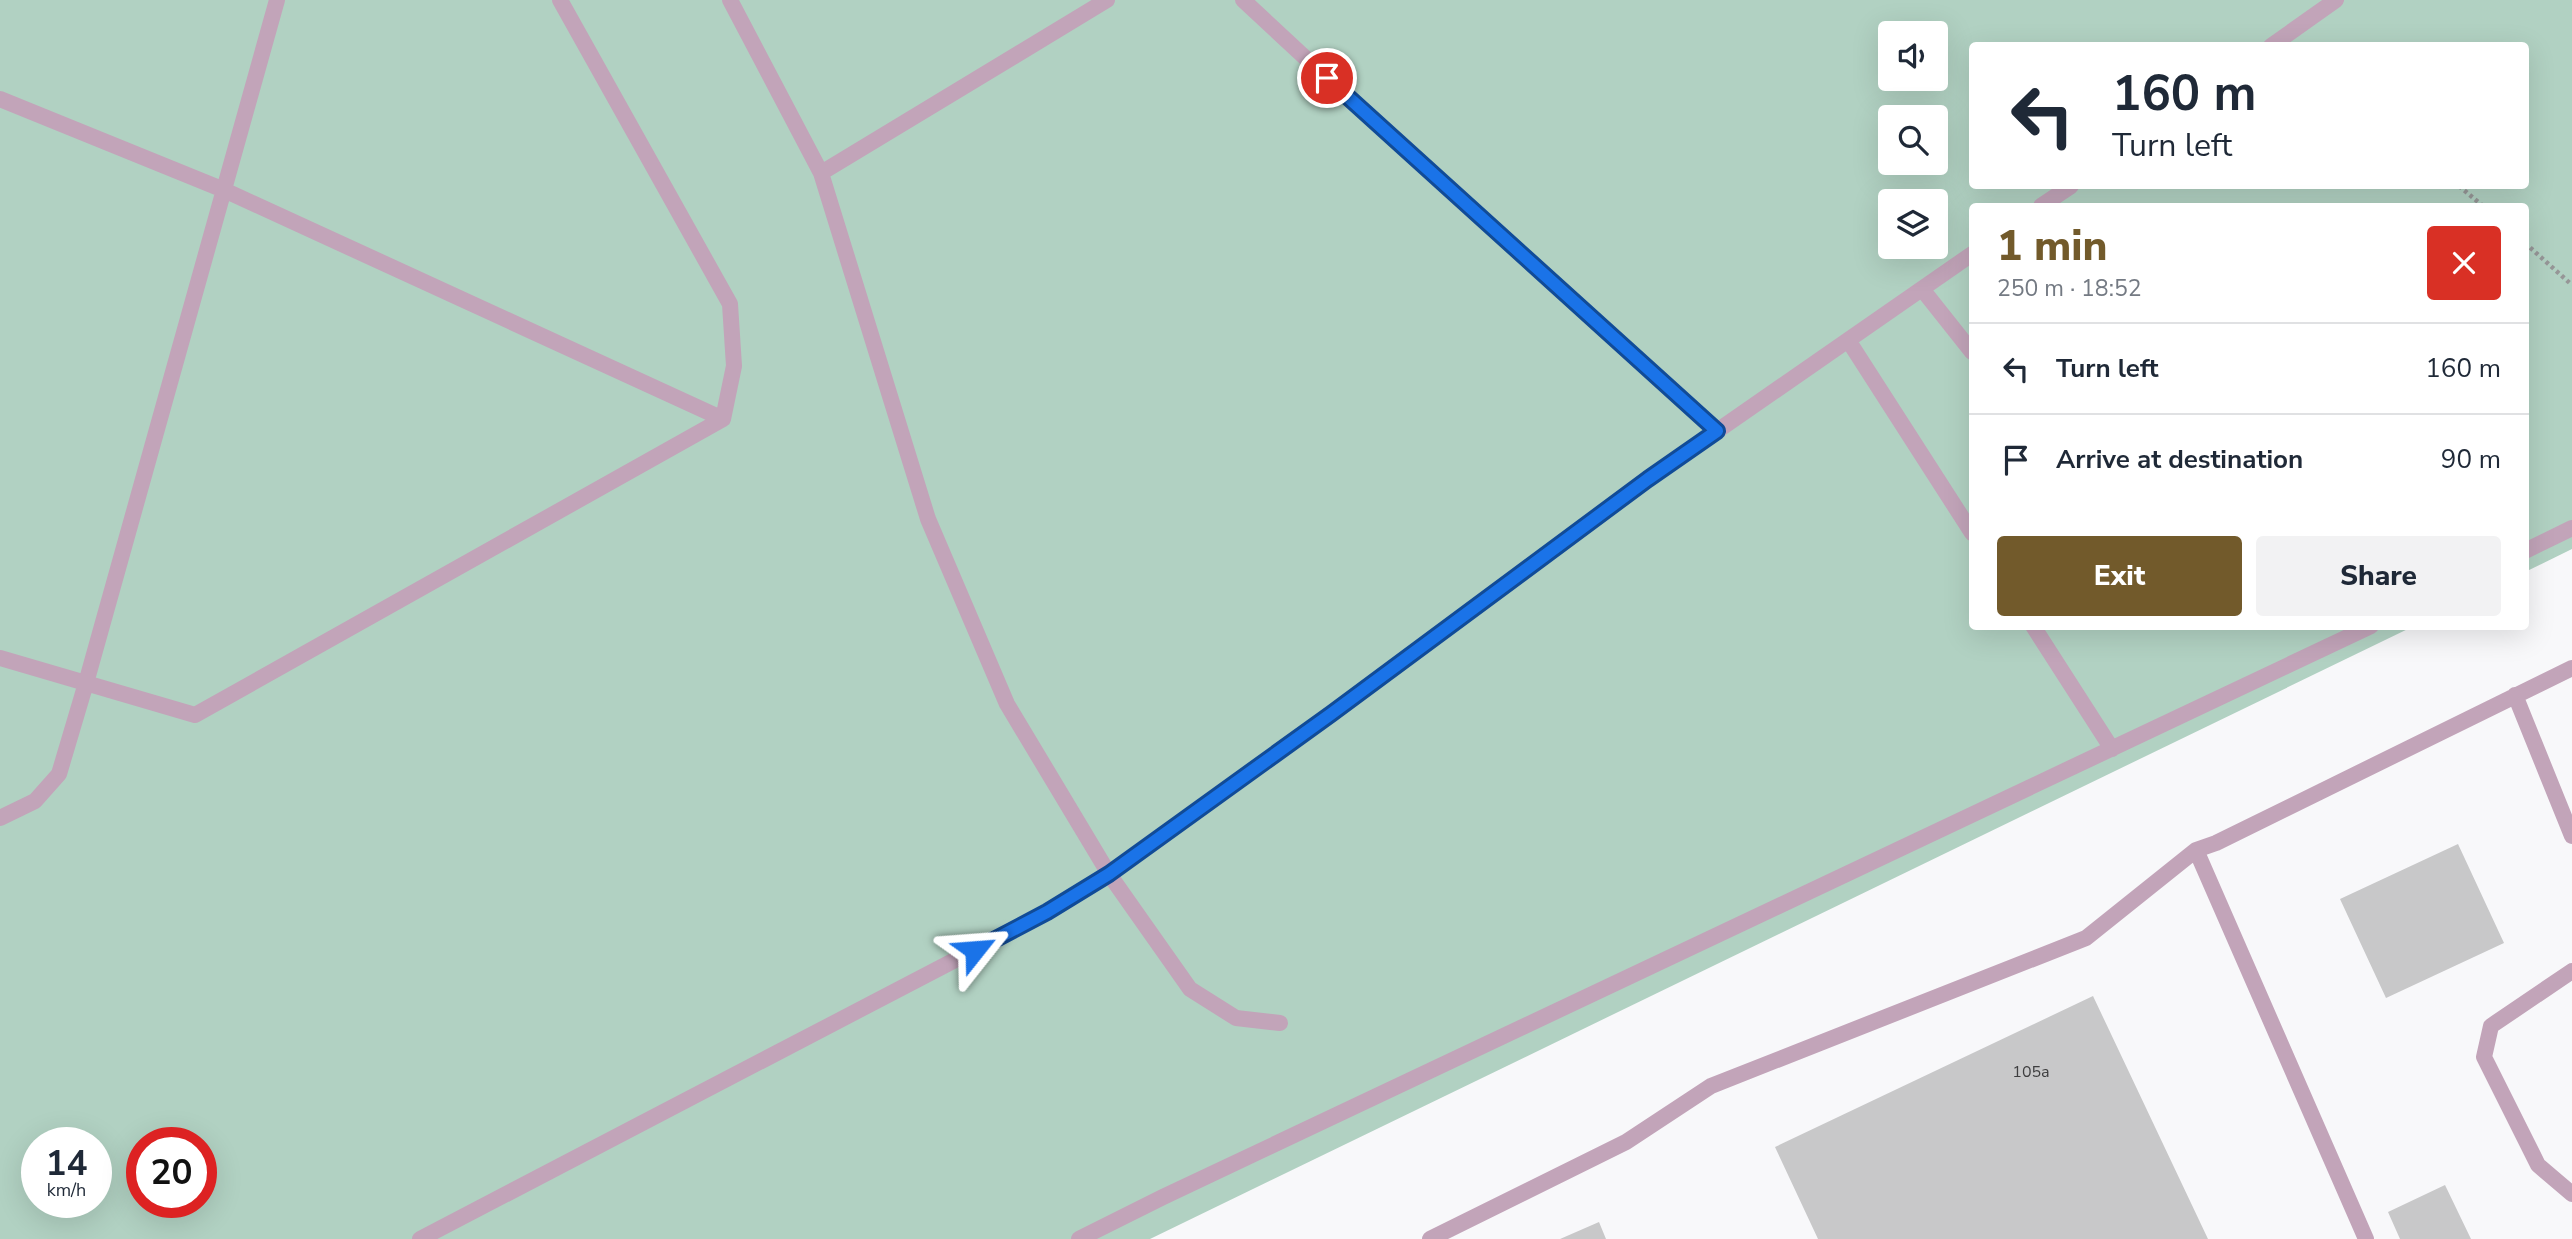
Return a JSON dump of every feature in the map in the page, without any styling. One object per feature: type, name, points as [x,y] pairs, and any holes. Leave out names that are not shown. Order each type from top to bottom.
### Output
[{"type":"lane","points":[[0,818],[35,801],[59,774],[277,0]]},
{"type":"lane","points":[[0,658],[195,715],[723,419],[734,366],[730,304],[560,0]]},
{"type":"lane","points":[[730,0],[821,173],[928,519],[1007,704],[1109,874],[1190,989],[1236,1018],[1280,1023]]},
{"type":"lane","points":[[821,173],[1107,0]]},
{"type":"lane","points":[[1243,0],[1717,431]]},
{"type":"lane","points":[[2276,42],[2328,2]]},
{"type":"lane","points":[[0,99],[224,190],[723,419]]},
{"type":"lane","points":[[2046,203],[2066,189]]},
{"type":"lane","points":[[420,1239],[1047,912],[1109,874],[1331,714],[1648,479],[1969,256]]},
{"type":"lane","points":[[1922,289],[1969,348]]},
{"type":"lane","points":[[1848,340],[1969,528]]},
{"type":"lane","points":[[2529,549],[2572,528]]},
{"type":"lane","points":[[2036,630],[2112,749]]},
{"type":"lane","points":[[1079,1239],[1163,1196],[2363,630]]},
{"type":"lane","points":[[1430,1239],[1626,1142],[1711,1086],[2086,938],[2196,850],[2216,843],[2572,668]]},
{"type":"lane","points":[[2515,695],[2572,836]]},
{"type":"lane","points":[[2196,850],[2366,1239]]},
{"type":"lane","points":[[2572,971],[2491,1026],[2484,1057],[2538,1164],[2572,1194]]},
{"type":"path","points":[[2463,189],[2479,203]]},
{"type":"path","points":[[2529,247],[2572,285]]},
{"type":"green space","points":[[0,0],[2572,0],[2572,549],[2529,570],[2529,203],[1969,203],[1969,630],[2406,630],[1150,1239],[0,1239]]},
{"type":"building","points":[[2458,844],[2504,943],[2386,998],[2340,899]]},
{"type":"building","points":[[2093,996],[2208,1239],[1818,1239],[1775,1147]]},
{"type":"building","points":[[2445,1185],[2471,1239],[2400,1239],[2388,1212]]},
{"type":"building","points":[[1599,1222],[1606,1239],[1560,1239]]},
{"type":"route","points":[[975,950],[1047,912],[1109,874],[1717,431],[1327,78]]}]
